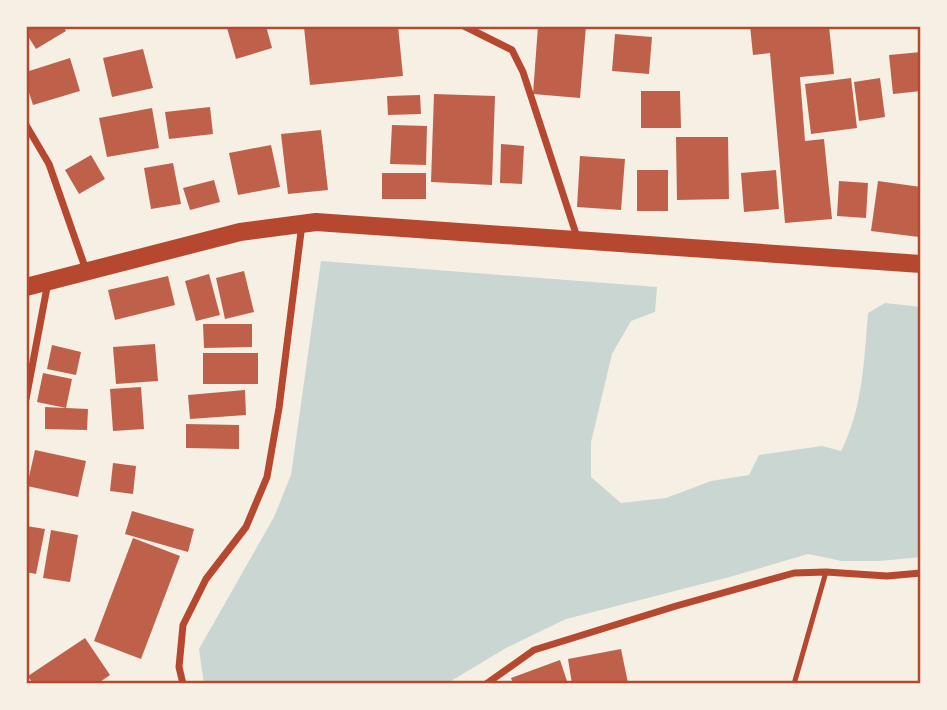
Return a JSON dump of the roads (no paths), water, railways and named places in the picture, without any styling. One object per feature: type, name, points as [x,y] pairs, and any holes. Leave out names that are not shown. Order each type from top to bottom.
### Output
[{"type":"highway","points":[[26,287],[240,232],[316,222],[921,264]]},
{"type":"street","points":[[464,26],[512,50],[523,72],[578,240]]},
{"type":"street","points":[[26,125],[49,164],[86,271]]},
{"type":"street","points":[[184,684],[179,667],[183,625],[206,579],[246,527],[267,477],[279,408],[302,224]]},
{"type":"street","points":[[26,399],[48,281]]},
{"type":"street","points":[[486,684],[534,650],[794,573],[887,576],[921,573]]},
{"type":"lane","points":[[794,684],[826,572]]}]
